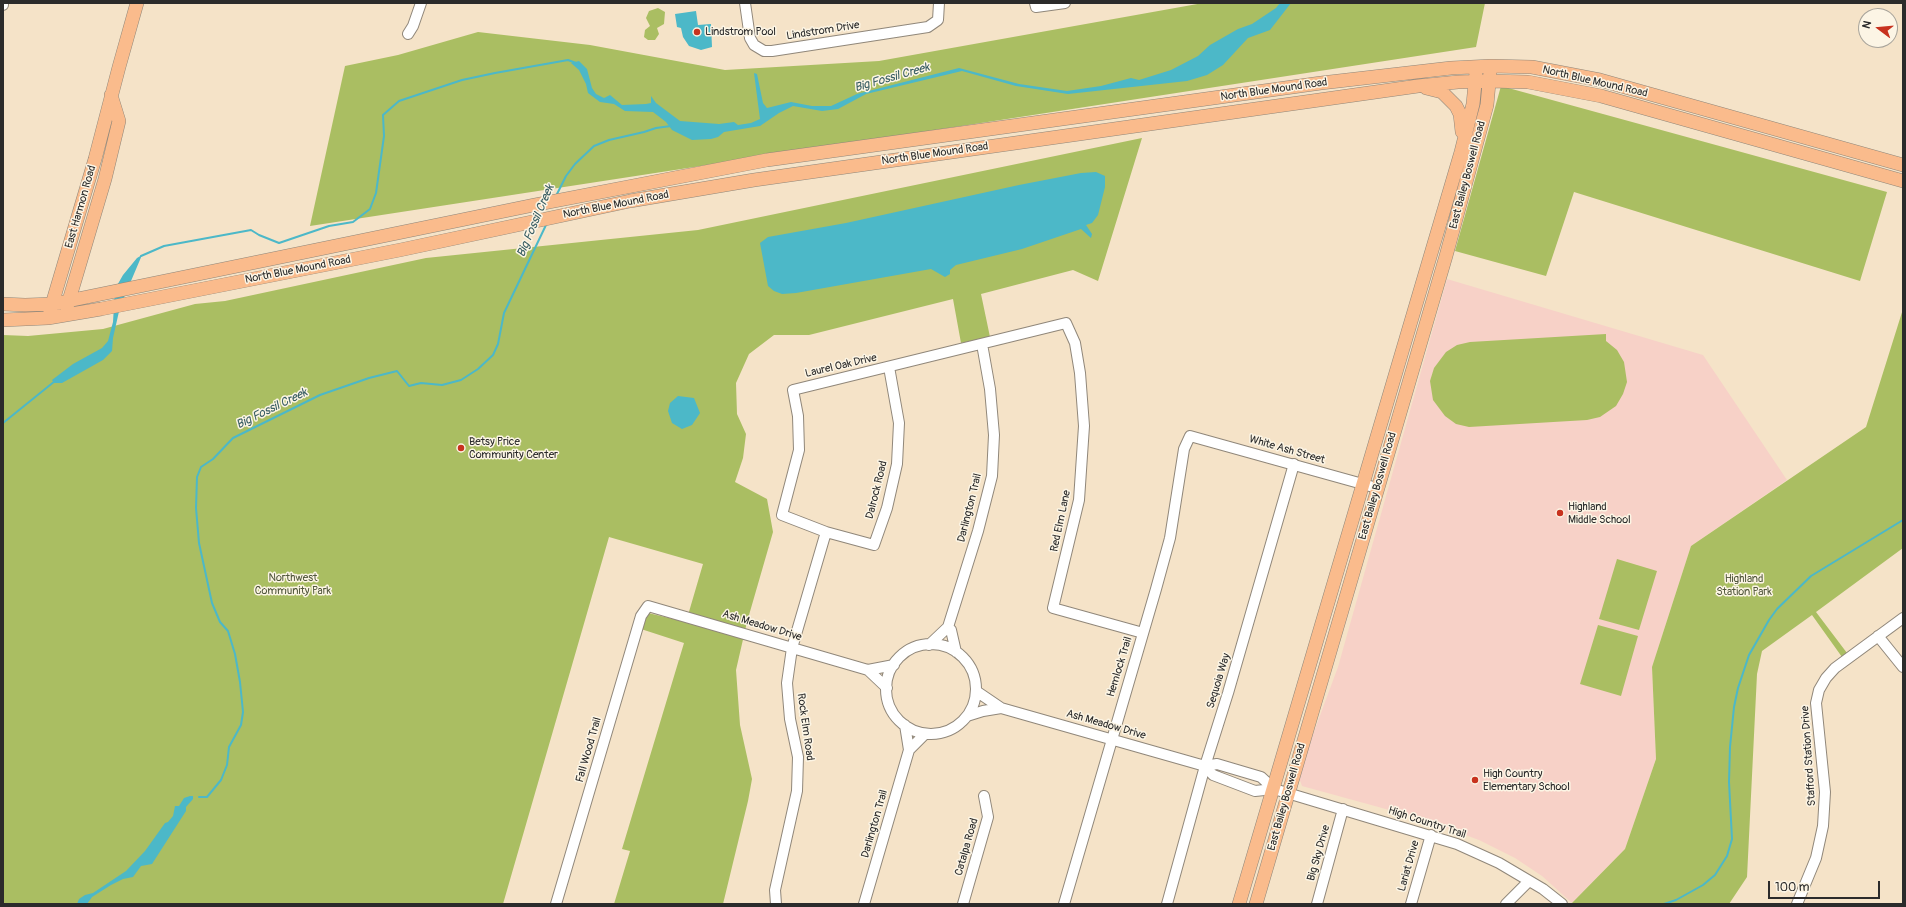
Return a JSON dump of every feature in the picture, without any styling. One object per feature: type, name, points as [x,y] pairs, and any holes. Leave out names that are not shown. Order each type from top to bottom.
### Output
[{"type":"main road","name":"East Harmon Road","points":[[48,318],[95,159],[137,3]]},
{"type":"main road","name":"East Bailey Boswell Road","points":[[1256,904],[1446,256],[1487,105],[1491,66]]},
{"type":"main road","name":"North Blue Mound Road","points":[[3,304],[53,304],[534,205],[767,160],[1321,83],[1476,67],[1532,67],[1600,80],[1903,166]]},
{"type":"main road","name":"East Bailey Boswell Road","points":[[1239,904],[1315,652],[1461,152],[1473,104],[1476,67]]},
{"type":"main road","name":"North Blue Mound Road","points":[[3,320],[65,316],[400,250],[583,211],[754,180],[1418,86],[1476,81],[1528,82],[1601,96],[1903,181]]},
{"type":"main road","name":"North Blue Mound Road","points":[[1418,86],[1442,92],[1456,106],[1463,124],[1461,152]]},
{"type":"main road","name":"East Harmon Road","points":[[65,316],[68,300],[105,179],[119,121],[111,95]]},
{"type":"main road","points":[[1184,102],[1185,120]]},
{"type":"main road","points":[[1761,141],[1763,136],[1770,135],[1827,151],[1846,149]]},
{"type":"main road","points":[[1405,394],[1405,373],[1414,340],[1413,337],[1407,335]]},
{"type":"main road","points":[[1390,392],[1392,403],[1384,435],[1385,440],[1391,444]]},
{"type":"main road","points":[[1328,607],[1342,611]]},
{"type":"main road","points":[[1315,652],[1329,656]]},
{"type":"street","points":[[408,34],[413,26],[421,3]]},
{"type":"street","name":"Lindstrom Drive","points":[[745,3],[750,38],[754,45],[764,51],[928,27],[938,20],[939,3]]},
{"type":"street","points":[[1036,5],[1065,3]]},
{"type":"street","name":"Laurel Oak Drive","points":[[826,532],[782,515],[799,450],[798,416],[793,390],[1066,323]]},
{"type":"street","name":"Red Elm Lane","points":[[1066,323],[1074,343],[1080,373],[1084,426],[1079,500],[1054,608],[1143,633]]},
{"type":"street","name":"Darlington Trail","points":[[948,627],[978,531],[992,476],[994,434],[990,389],[982,344]]},
{"type":"street","name":"Dalrock Road","points":[[826,532],[874,545],[876,540],[887,508],[897,464],[899,423],[889,367]]},
{"type":"street","name":"Hemlock Trail","points":[[1064,904],[1170,538],[1184,449],[1190,436]]},
{"type":"street","name":"White Ash Street","points":[[1190,436],[1377,488]]},
{"type":"street","name":"Sequoia Way","points":[[1167,904],[1205,766],[1230,686],[1294,464]]},
{"type":"street","name":"Rock Elm Road","points":[[776,904],[775,890],[797,791],[798,757],[790,719],[787,683],[792,648],[826,532]]},
{"type":"street","name":"Ash Meadow Drive","points":[[648,606],[868,670],[894,665]]},
{"type":"street","name":"Fall Wood Trail","points":[[556,904],[641,616],[648,606]]},
{"type":"street","name":"Stafford Station Drive","points":[[1797,904],[1816,858],[1824,814],[1825,783],[1816,703],[1817,695],[1823,682],[1832,671],[1903,618]]},
{"type":"street","points":[[929,644],[948,627],[951,630],[956,652]]},
{"type":"street","points":[[1878,636],[1903,667]]},
{"type":"street","points":[[929,644],[938,645],[956,652],[965,660],[971,669],[975,680],[976,691],[974,702],[967,716],[949,731],[937,734],[925,734],[914,731],[905,725],[891,709],[887,688],[889,676],[894,665],[909,651],[929,644]]},
{"type":"street","name":"Ash Meadow Drive","points":[[868,670],[887,688]]},
{"type":"street","name":"Ash Meadow Drive","points":[[976,691],[1001,708],[1205,766],[1217,764],[1262,777],[1274,789]]},
{"type":"street","name":"Ash Meadow Drive","points":[[967,716],[983,711],[1001,708]]},
{"type":"street","name":"Darlington Trail","points":[[864,904],[909,750],[905,725]]},
{"type":"street","name":"Darlington Trail","points":[[909,750],[925,734]]},
{"type":"street","name":"Ash Meadow Drive","points":[[1205,766],[1213,775],[1255,791],[1274,789]]},
{"type":"street","name":"High Country Trail","points":[[1274,789],[1431,835],[1486,856],[1529,881],[1562,904]]},
{"type":"street","name":"Catalpa Road","points":[[963,904],[988,817],[984,796]]},
{"type":"street","name":"Big Sky Drive","points":[[1317,904],[1343,809]]},
{"type":"street","name":"Lariat Drive","points":[[1411,904],[1431,835]]},
{"type":"street","points":[[1506,904],[1529,881]]},
{"type":"shaded area","name":"Highland Middle School","points":[[1447,279],[1703,355],[1787,480],[1691,546],[1652,667],[1656,759],[1625,849],[1572,903],[1542,876],[1515,858],[1479,840],[1422,819],[1302,786],[1298,775],[1338,667]]},
{"type":"green space","points":[[1203,3],[1485,3],[1476,47],[310,226],[345,66],[398,55],[478,32],[590,45],[725,70],[879,61]]},
{"type":"green space","points":[[658,8],[665,12],[664,24],[657,28],[659,34],[655,40],[648,40],[644,37],[645,30],[650,26],[646,18],[649,11]]},
{"type":"green space","points":[[1501,86],[1887,192],[1860,281],[1574,192],[1546,276],[1455,251]]},
{"type":"green space","name":"Northwest Community Park","points":[[1142,138],[1098,281],[1073,270],[981,294],[990,337],[961,343],[953,299],[809,335],[774,335],[749,354],[736,383],[737,414],[746,434],[743,458],[735,482],[767,499],[773,532],[747,622],[736,670],[740,725],[752,779],[723,904],[614,904],[630,851],[622,849],[684,643],[641,629],[648,613],[686,622],[703,564],[609,537],[503,904],[3,904],[3,335],[28,336],[103,329],[195,304],[225,301],[426,258],[698,230]]},
{"type":"green space","name":"Highland Station Park","points":[[1903,309],[1903,548],[1816,612],[1847,653],[1842,657],[1812,615],[1762,651],[1757,674],[1747,877],[1729,904],[1573,904],[1572,903],[1625,849],[1656,759],[1652,667],[1691,546],[1866,427]]},
{"type":"green space","points":[[1606,334],[1606,341],[1617,350],[1624,362],[1627,382],[1623,394],[1616,406],[1600,417],[1587,420],[1469,427],[1456,424],[1445,416],[1433,400],[1430,381],[1434,368],[1446,352],[1457,345],[1470,342]]},
{"type":"green space","points":[[1617,559],[1657,571],[1639,630],[1599,619]]},
{"type":"green space","points":[[1598,625],[1638,636],[1621,696],[1580,684]]},
{"type":"water","points":[[1280,3],[1291,3],[1270,30],[1248,38],[1223,65],[1207,75],[1187,81],[1068,94],[1016,86],[962,71],[866,94],[838,109],[822,111],[793,106],[779,113],[760,126],[724,132],[718,137],[711,139],[692,140],[672,130],[666,122],[653,112],[625,111],[614,104],[600,102],[588,93],[586,84],[579,70],[571,63],[579,61],[587,69],[592,88],[596,94],[604,98],[610,95],[622,105],[651,103],[651,96],[656,103],[680,121],[719,124],[734,122],[738,125],[751,123],[760,119],[754,73],[757,74],[763,103],[767,108],[791,102],[812,106],[831,106],[857,94],[959,68],[1019,84],[1067,91],[1101,86],[1131,78],[1139,80],[1171,70],[1198,56],[1210,45],[1238,29],[1252,24],[1276,8]]},
{"type":"water","name":"Lindstrom Pool","points":[[696,11],[698,25],[711,24],[712,47],[701,50],[689,46],[683,37],[681,28],[677,27],[675,14]]},
{"type":"water","points":[[1096,172],[1105,176],[1105,187],[1098,215],[1092,223],[1086,225],[1092,234],[1091,238],[1081,229],[1022,249],[956,265],[950,270],[950,274],[945,277],[931,269],[796,293],[782,294],[774,291],[768,286],[760,243],[768,237],[846,223],[1019,185],[1081,173]]},
{"type":"water","points":[[142,255],[120,307],[113,338],[112,351],[103,360],[62,383],[54,383],[52,380],[73,364],[102,348],[108,341],[113,322],[115,289],[123,275],[137,258]]},
{"type":"water","points":[[678,396],[694,398],[700,413],[692,425],[682,429],[672,423],[668,411],[670,403]]},
{"type":"water","points":[[193,796],[193,799],[186,807],[186,811],[152,864],[141,866],[133,877],[123,879],[111,885],[92,897],[87,904],[77,904],[79,899],[85,895],[93,893],[126,871],[145,851],[165,823],[168,822],[173,816],[175,806],[179,806],[184,798]]},
{"type":"waterway","points":[[141,256],[164,246],[251,230],[279,243],[329,226],[353,222],[370,209],[376,193],[384,136],[383,115],[399,101],[462,80],[568,60],[576,63]]},
{"type":"waterway","name":"Big Fossil Creek","points":[[556,196],[566,176],[575,164],[594,146],[609,140],[656,128],[671,126]]},
{"type":"waterway","name":"Big Fossil Creek","points":[[199,797],[207,797],[221,780],[227,765],[229,747],[241,725],[243,712],[235,654],[228,631],[220,622],[212,603],[199,543],[196,508],[197,477],[201,467],[213,459],[233,438],[320,395],[369,378],[397,371],[409,386],[421,383],[442,385],[461,380],[478,369],[493,355],[498,344],[504,313],[546,225]]},
{"type":"waterway","points":[[3,423],[55,381]]},
{"type":"waterway","points":[[1664,904],[1676,900],[1703,885],[1715,875],[1727,856],[1732,839],[1729,782],[1730,747],[1734,707],[1738,688],[1749,655],[1769,620],[1777,609],[1811,576],[1903,520]]},
{"type":"place","name":"Lindstrom Pool","points":[[697,32]]},
{"type":"place","name":"Betsy Price Community Center","points":[[461,448]]},
{"type":"place","name":"Highland Middle School","points":[[1560,513]]},
{"type":"place","name":"High Country Elementary School","points":[[1475,780]]}]
